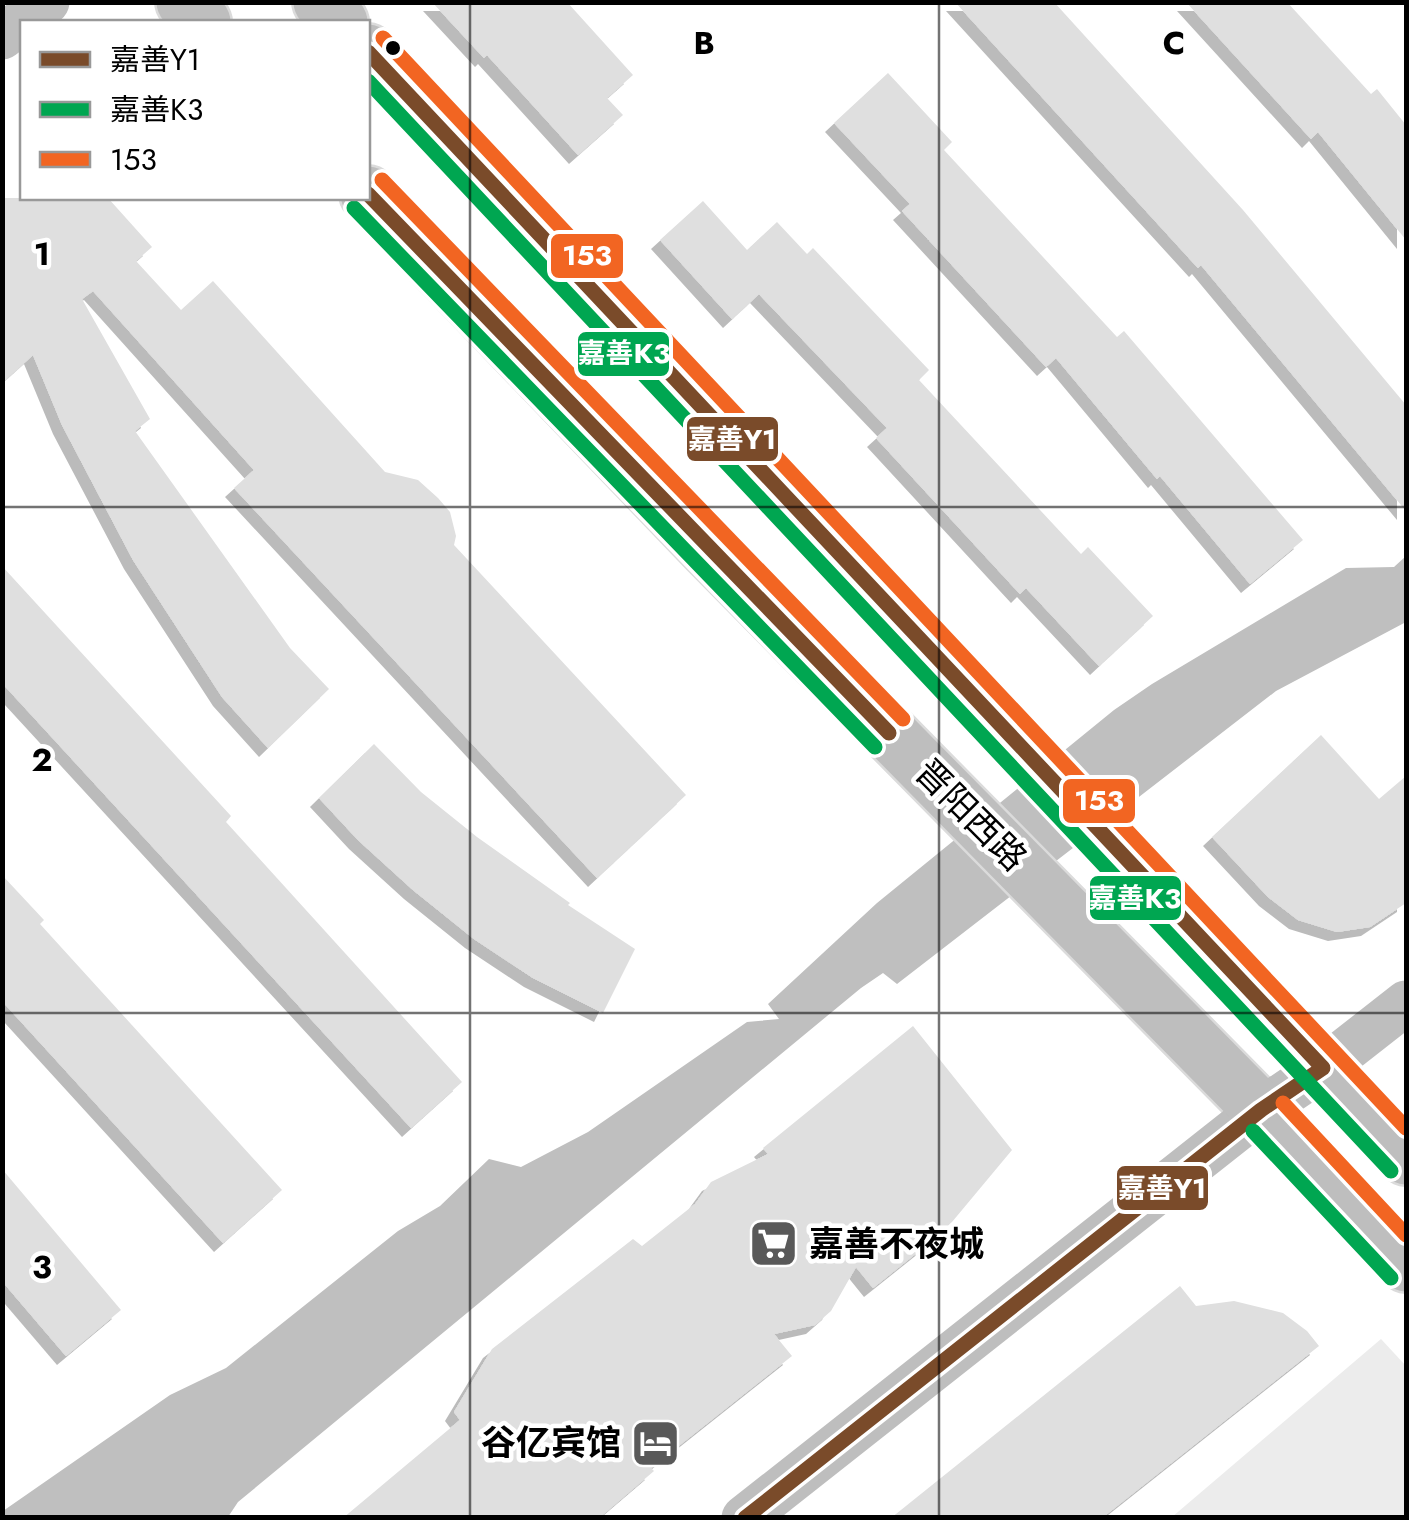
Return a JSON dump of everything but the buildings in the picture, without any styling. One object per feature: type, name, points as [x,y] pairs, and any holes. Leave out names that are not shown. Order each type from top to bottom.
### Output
[{"type":"main road","points":[[370,54],[1406,1157]]},
{"type":"main road","name":"晋阳西路","points":[[370,196],[708,549],[1261,1110],[1406,1264]]},
{"type":"street","points":[[24,20],[47,2]]},
{"type":"street","points":[[744,1518],[1261,1110],[1406,1002]]},
{"type":"shaded area","points":[[1406,556],[1406,622],[1276,691],[897,984],[883,973],[861,988],[238,1502],[228,1517],[3,1518],[3,1511],[170,1395],[226,1368],[398,1231],[440,1206],[489,1159],[521,1167],[588,1132],[747,1022],[779,1019],[768,1004],[877,903],[1114,710],[1346,568],[1394,567]]},
{"type":"shaded area","points":[[1381,1339],[1406,1366],[1406,1517],[1172,1517]]},
{"type":"transit line","name":"153","points":[[383,38],[1406,1128]]},
{"type":"transit line","name":"嘉善Y1","points":[[370,54],[1323,1068],[1261,1110],[745,1518]]},
{"type":"transit line","name":"嘉善K3","points":[[370,83],[1391,1171]]},
{"type":"transit line","name":"153","points":[[382,180],[903,719]]},
{"type":"transit line","name":"嘉善Y1","points":[[370,196],[889,733]]},
{"type":"transit line","name":"嘉善K3","points":[[354,208],[875,747]]},
{"type":"transit line","name":"153","points":[[1283,1103],[1406,1235]]},
{"type":"transit line","name":"嘉善K3","points":[[1253,1131],[1391,1278]]},
{"type":"place","name":"嘉善不夜城","points":[[774,1244]]},
{"type":"place","name":"谷亿宾馆","points":[[656,1443]]}]
